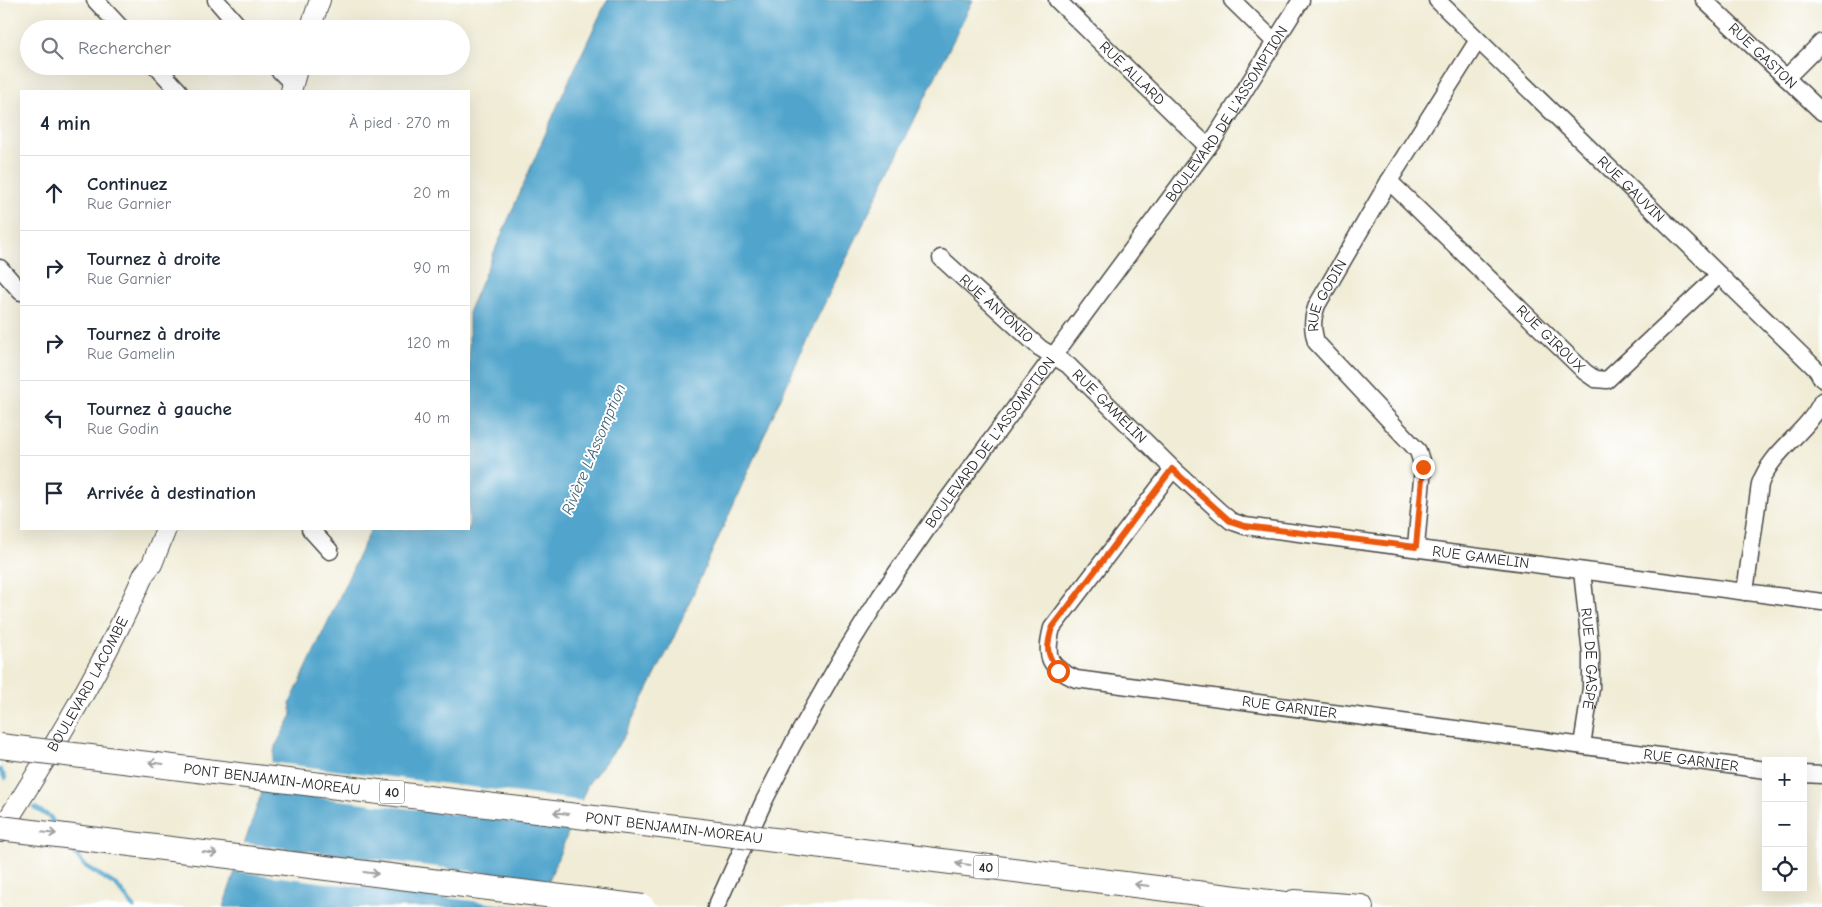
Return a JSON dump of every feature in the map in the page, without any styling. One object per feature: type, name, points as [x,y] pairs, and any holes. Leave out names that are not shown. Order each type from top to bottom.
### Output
[{"type":"highway","name":"PONT BENJAMIN-MOREAU","points":[[0,746],[1240,898]]},
{"type":"highway","points":[[0,828],[643,907]]},
{"type":"highway","points":[[1240,898],[1360,907]]},
{"type":"highway","name":"40","points":[[1240,898],[1309,907]]},
{"type":"main road","points":[[313,20],[320,0]]},
{"type":"main road","name":"BOULEVARD LACOMBE","points":[[0,832],[65,729],[98,670],[144,574],[152,564],[166,530]]},
{"type":"street","points":[[96,0],[114,20]]},
{"type":"street","points":[[216,0],[233,20]]},
{"type":"street","name":"RUE ALLARD","points":[[1057,0],[1208,147]]},
{"type":"street","points":[[1232,0],[1275,42]]},
{"type":"street","name":"BOULEVARD DE L'ASSOMPTION","points":[[716,907],[781,767],[854,637],[913,546],[1208,147],[1301,0]]},
{"type":"street","name":"RUE GAUVIN","points":[[1438,0],[1817,370],[1822,380]]},
{"type":"street","name":"RUE GASTON","points":[[1704,0],[1822,112]]},
{"type":"street","name":"RUE GODIN","points":[[1416,547],[1423,467],[1418,451],[1316,342],[1312,328],[1317,305],[1389,181],[1478,40]]},
{"type":"street","points":[[1786,78],[1822,42]]},
{"type":"street","points":[[164,75],[177,90]]},
{"type":"street","name":"RUE GIROUX","points":[[1389,181],[1585,372],[1595,379],[1607,380],[1719,275]]},
{"type":"street","name":"RUE ANTONIO","points":[[941,258],[1014,326],[1054,357]]},
{"type":"street","points":[[0,268],[20,291]]},
{"type":"street","name":"RUE GAMELIN","points":[[1054,357],[1068,365],[1172,469],[1230,521],[1245,526],[1416,547],[1822,602]]},
{"type":"street","points":[[1745,592],[1760,484],[1764,472],[1774,457],[1810,420],[1822,401]]},
{"type":"street","name":"RUE GARNIER","points":[[1172,469],[1052,628],[1047,645],[1048,657],[1058,671],[1076,680],[1762,769]]},
{"type":"street","points":[[311,530],[330,551]]},
{"type":"street","name":"RUE DE GASPÉ","points":[[1582,571],[1591,654],[1591,688],[1582,745]]},
{"type":"street","points":[[1807,774],[1822,775]]},
{"type":"water","name":"Rivière L'Assomption","points":[[607,0],[973,0],[810,333],[669,648],[621,742],[588,784],[538,907],[223,907],[272,762],[275,747],[292,715],[290,703],[371,530],[470,530],[470,308],[560,100]]},
{"type":"pier","points":[[269,762],[584,801],[572,829],[260,790]]},
{"type":"pier","points":[[243,843],[551,881],[541,907],[521,907],[233,871]]},
{"type":"waterway","points":[[0,770],[5,778]]},
{"type":"waterway","points":[[35,808],[50,817],[56,826]]},
{"type":"waterway","points":[[69,845],[84,865],[117,886],[134,907]]},
{"type":"route","points":[[1058,671],[1048,657],[1047,645],[1052,628],[1172,469],[1230,521],[1245,526],[1416,547],[1423,467]]}]
